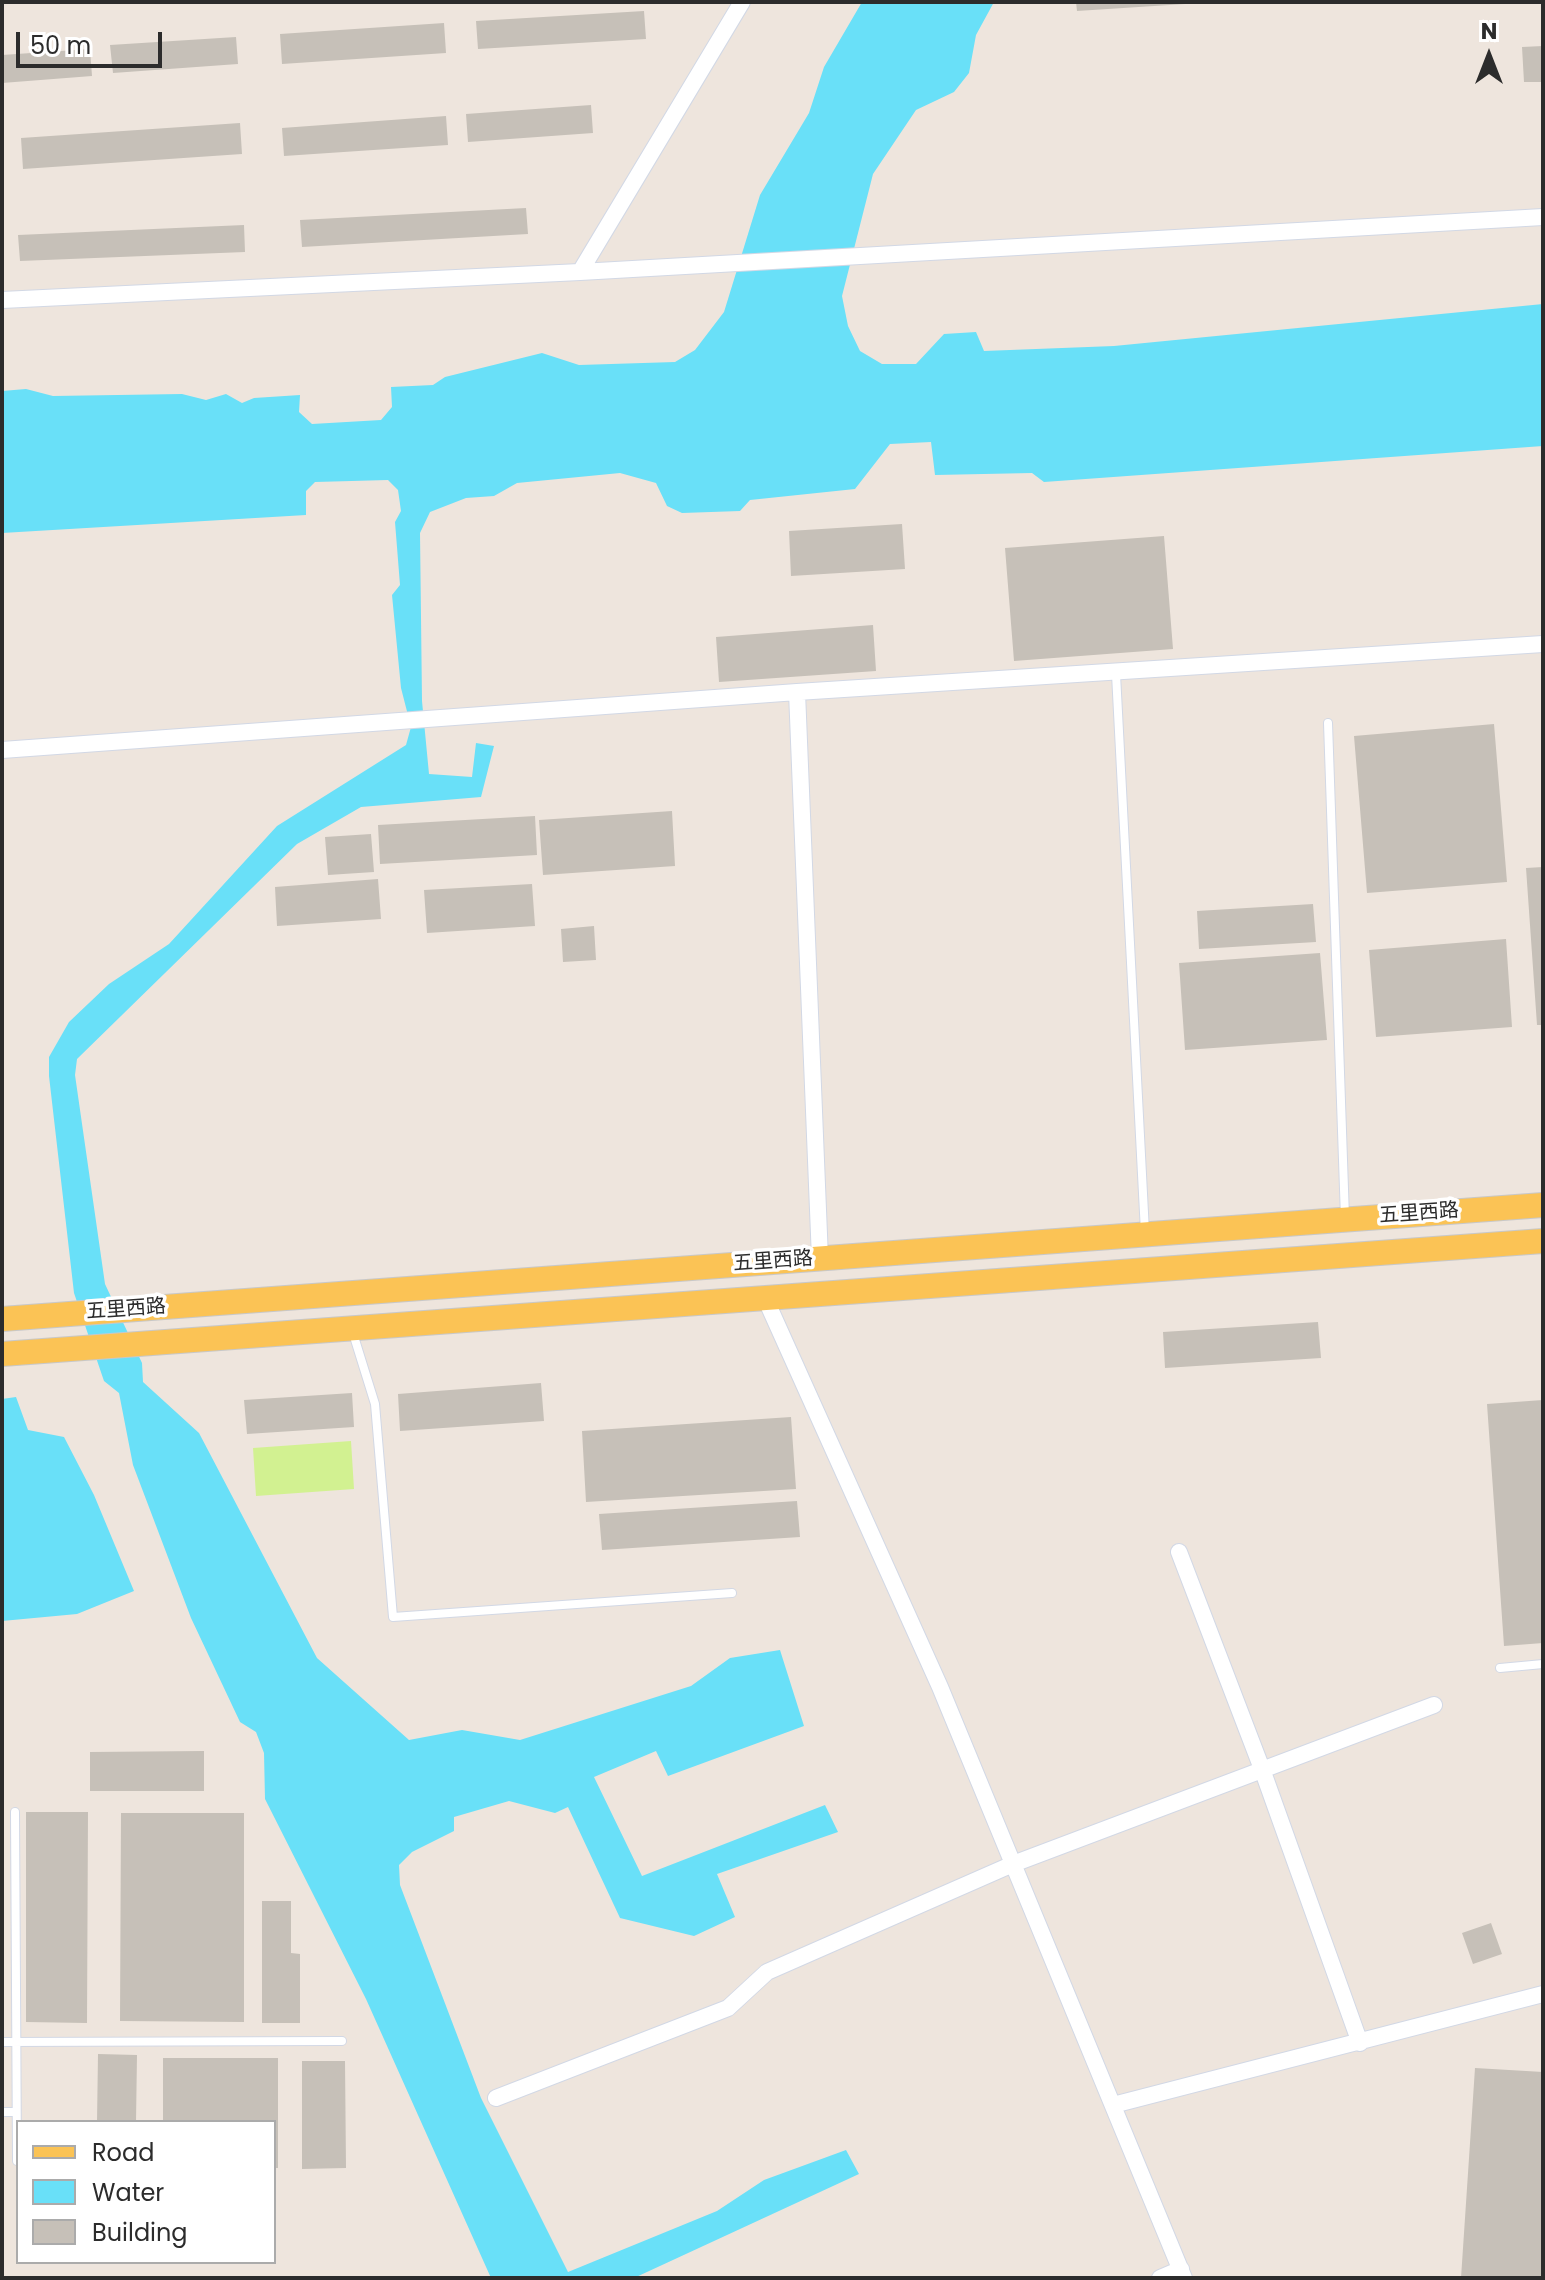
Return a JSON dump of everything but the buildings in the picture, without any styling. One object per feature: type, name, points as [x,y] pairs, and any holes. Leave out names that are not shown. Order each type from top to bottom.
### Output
[{"type":"main road","name":"五里西路","points":[[2,1319],[1543,1205]]},
{"type":"main road","name":"五里西路","points":[[2,1354],[1543,1241]]},
{"type":"street","points":[[580,272],[742,2]]},
{"type":"street","points":[[2,300],[580,272],[860,253],[1543,217]]},
{"type":"street","points":[[2,750],[797,692],[1116,674],[1543,644]]},
{"type":"street","points":[[797,692],[820,1259]]},
{"type":"street","points":[[766,1300],[940,1687],[1182,2274],[1160,2278]]},
{"type":"street","points":[[1179,1552],[1262,1769],[1360,2043]]},
{"type":"street","points":[[496,2098],[728,2008],[767,1972],[1013,1864],[1434,1705]]},
{"type":"street","points":[[1113,2105],[1543,1994]]},
{"type":"lane","points":[[1116,674],[1145,1235]]},
{"type":"lane","points":[[1328,723],[1345,1220]]},
{"type":"lane","points":[[351,1329],[375,1404],[393,1617],[732,1593]]},
{"type":"lane","points":[[1500,1668],[1543,1664]]},
{"type":"lane","points":[[15,1812],[16,2120]]},
{"type":"lane","points":[[2,2042],[342,2041]]},
{"type":"lane","points":[[2,2112],[16,2112]]},
{"type":"green space","points":[[351,1441],[354,1489],[256,1496],[253,1448]]},
{"type":"water","points":[[862,2],[994,2],[976,35],[969,73],[954,92],[916,110],[873,174],[842,296],[848,326],[860,351],[882,364],[916,364],[944,334],[976,332],[984,351],[1114,346],[1543,304],[1543,446],[1044,482],[1032,473],[935,475],[931,442],[890,444],[855,489],[750,500],[740,511],[682,513],[667,506],[656,483],[620,473],[517,483],[494,496],[466,498],[430,512],[420,533],[422,701],[429,774],[472,777],[476,743],[494,746],[481,797],[361,807],[297,844],[77,1059],[75,1075],[105,1284],[142,1363],[143,1382],[199,1433],[317,1658],[409,1740],[462,1730],[520,1740],[691,1686],[730,1658],[780,1650],[804,1726],[668,1776],[656,1751],[594,1777],[642,1876],[825,1805],[838,1832],[717,1874],[735,1917],[694,1936],[620,1918],[568,1807],[555,1813],[509,1801],[454,1817],[454,1831],[412,1852],[399,1865],[400,1885],[481,2098],[568,2272],[717,2211],[764,2180],[846,2150],[859,2174],[634,2278],[491,2278],[366,1999],[265,1799],[264,1753],[256,1732],[240,1722],[191,1618],[133,1465],[119,1393],[104,1381],[74,1293],[49,1076],[49,1057],[69,1022],[109,984],[169,944],[277,826],[406,745],[411,727],[401,688],[392,595],[400,585],[395,522],[401,511],[398,490],[388,480],[315,482],[306,491],[306,515],[2,533],[2,391],[26,389],[53,396],[182,394],[206,400],[226,394],[242,403],[254,398],[300,395],[299,412],[312,424],[381,420],[392,407],[391,387],[433,385],[445,377],[542,353],[579,365],[675,362],[695,350],[724,312],[760,195],[809,113],[824,67]]},
{"type":"water","points":[[16,1397],[28,1430],[64,1437],[94,1495],[134,1591],[77,1614],[2,1621],[2,1399]]}]
